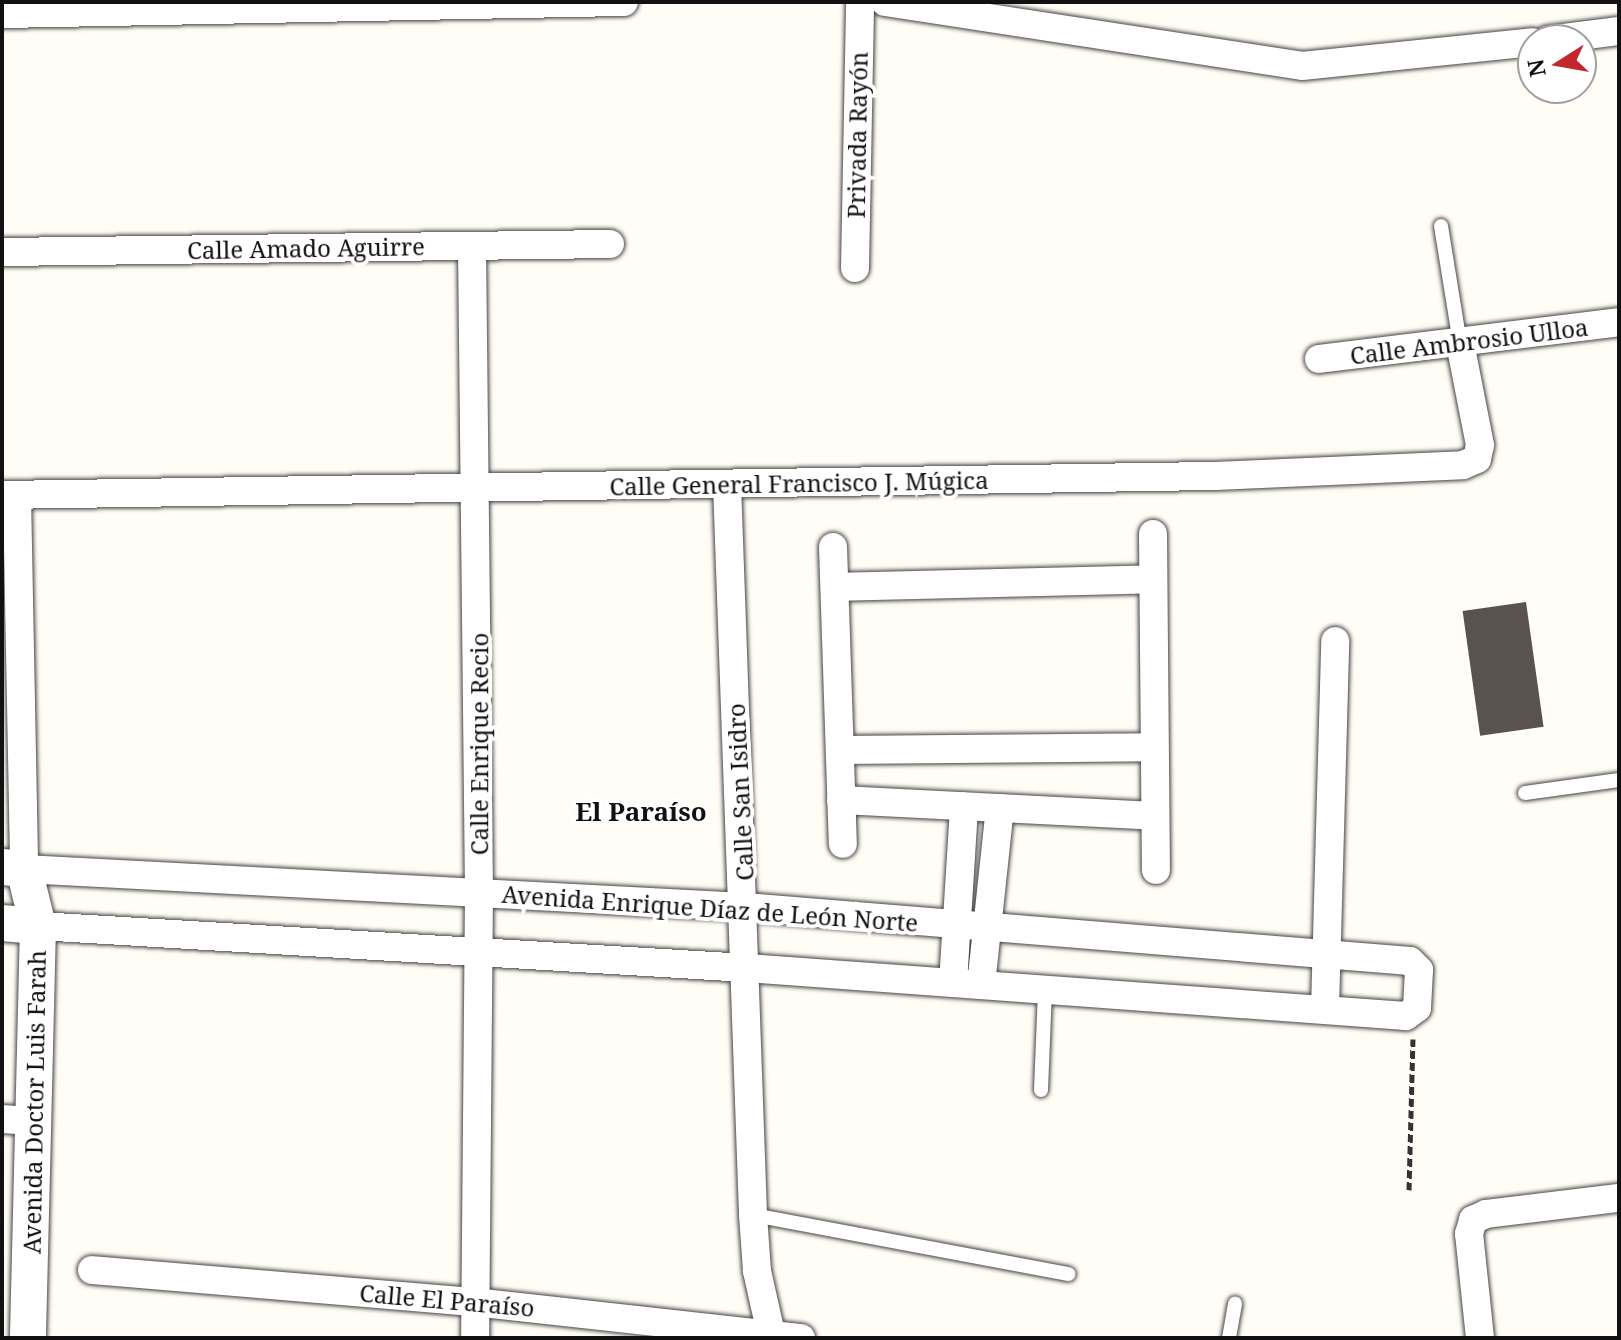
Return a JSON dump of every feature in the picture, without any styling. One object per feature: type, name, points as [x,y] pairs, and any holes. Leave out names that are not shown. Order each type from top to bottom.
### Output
[{"type":"street","points":[[2,14],[379,4],[624,2]]},
{"type":"street","name":"Privada Rayón","points":[[855,268],[860,2]]},
{"type":"street","points":[[885,2],[1302,66],[1517,44]]},
{"type":"street","points":[[1597,34],[1619,31]]},
{"type":"street","name":"Calle Amado Aguirre","points":[[2,252],[610,244]]},
{"type":"street","name":"Calle Enrique Recio","points":[[472,246],[478,488],[479,956],[475,1338]]},
{"type":"street","name":"Calle Ambrosio Ulloa","points":[[1319,359],[1619,322]]},
{"type":"street","name":"Calle General Francisco J. Múgica","points":[[9,495],[1215,476],[1463,465],[1477,459],[1480,445],[1460,343]]},
{"type":"street","name":"Calle San Isidro","points":[[727,484],[745,907],[753,1215],[770,1334]]},
{"type":"street","points":[[9,495],[13,868]]},
{"type":"street","points":[[1153,534],[1156,870]]},
{"type":"street","points":[[833,547],[843,844]]},
{"type":"street","points":[[835,587],[1152,579]]},
{"type":"street","points":[[1325,1009],[1335,641]]},
{"type":"street","points":[[840,750],[1154,747]]},
{"type":"street","points":[[841,800],[1155,816]]},
{"type":"street","points":[[964,806],[957,926],[967,984]]},
{"type":"street","points":[[967,984],[986,927],[1000,808]]},
{"type":"street","name":"Avenida Enrique Díaz de León Norte","points":[[13,868],[745,907],[1417,965],[1414,1014]]},
{"type":"street","name":"Avenida Doctor Luis Farah","points":[[13,868],[38,926],[18,1120],[28,1338]]},
{"type":"street","points":[[2,923],[479,956],[747,968],[1414,1014]]},
{"type":"street","points":[[1480,1338],[1469,1234],[1473,1220],[1486,1214],[1619,1198]]},
{"type":"street","name":"Calle El Paraíso","points":[[92,1270],[474,1302],[801,1338]]},
{"type":"lane","points":[[1441,226],[1460,343]]},
{"type":"lane","points":[[1525,793],[1619,780]]},
{"type":"lane","points":[[1041,1090],[1045,989]]},
{"type":"lane","points":[[753,1215],[1069,1274]]},
{"type":"lane","points":[[1229,1338],[1235,1304]]},
{"type":"path","points":[[1409,1190],[1414,1014]]},
{"type":"building","points":[[1526,602],[1544,727],[1480,736],[1463,611]]},
{"type":"district","name":"El Paraíso","points":[[641,812]]}]
